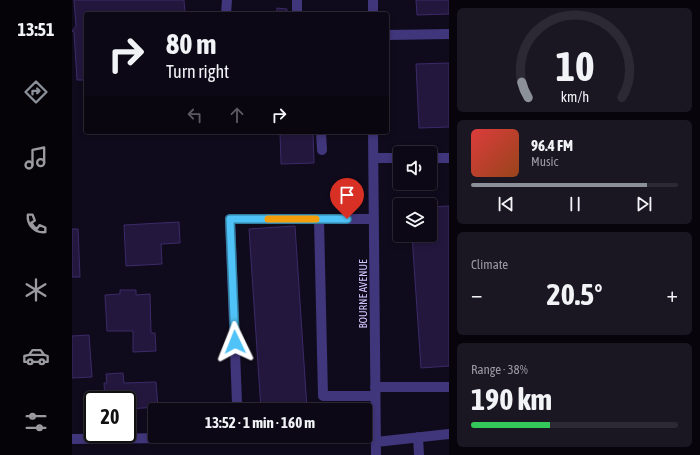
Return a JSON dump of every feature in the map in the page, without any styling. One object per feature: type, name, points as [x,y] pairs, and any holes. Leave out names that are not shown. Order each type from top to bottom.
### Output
[{"type":"street","points":[[226,12],[227,0]]},
{"type":"street","points":[[297,0],[297,11]]},
{"type":"street","points":[[373,0],[373,12]]},
{"type":"street","points":[[389,35],[449,34]]},
{"type":"street","points":[[321,134],[322,150]]},
{"type":"street","name":"BOURNE AVENUE","points":[[373,134],[376,455]]},
{"type":"street","points":[[374,158],[393,158]]},
{"type":"street","points":[[437,158],[449,158]]},
{"type":"street","points":[[237,403],[230,219],[374,219]]},
{"type":"street","points":[[319,219],[323,396],[375,391],[449,387]]},
{"type":"street","points":[[72,438],[376,439],[449,434]]},
{"type":"street","points":[[418,437],[419,455]]},
{"type":"building","points":[[74,0],[184,0],[185,12],[84,12],[84,80],[77,80],[74,32],[72,31],[76,26]]},
{"type":"building","points":[[416,0],[449,0],[449,14],[417,15]]},
{"type":"building","points":[[277,8],[287,9],[287,12],[277,12]]},
{"type":"building","points":[[449,63],[449,127],[419,128],[416,64]]},
{"type":"building","points":[[280,134],[313,134],[314,163],[281,164]]},
{"type":"building","points":[[449,206],[449,366],[421,368],[412,242],[437,242],[437,207]]},
{"type":"building","points":[[179,222],[180,243],[161,244],[162,264],[126,266],[124,225]]},
{"type":"building","points":[[295,226],[307,403],[261,403],[249,229]]},
{"type":"building","points":[[72,229],[78,229],[80,277],[72,277]]},
{"type":"building","points":[[120,290],[136,290],[136,295],[150,294],[151,333],[155,333],[156,351],[133,352],[133,331],[107,331],[105,295],[120,294]]},
{"type":"building","points":[[89,335],[92,377],[72,378],[72,336]]},
{"type":"building","points":[[123,373],[124,383],[156,382],[158,403],[148,403],[148,408],[136,408],[136,391],[104,391],[104,383],[107,383],[106,374]]},
{"type":"slow traffic","points":[[268,219],[316,219]]},
{"type":"route","points":[[235,342],[230,219],[347,219]]}]
